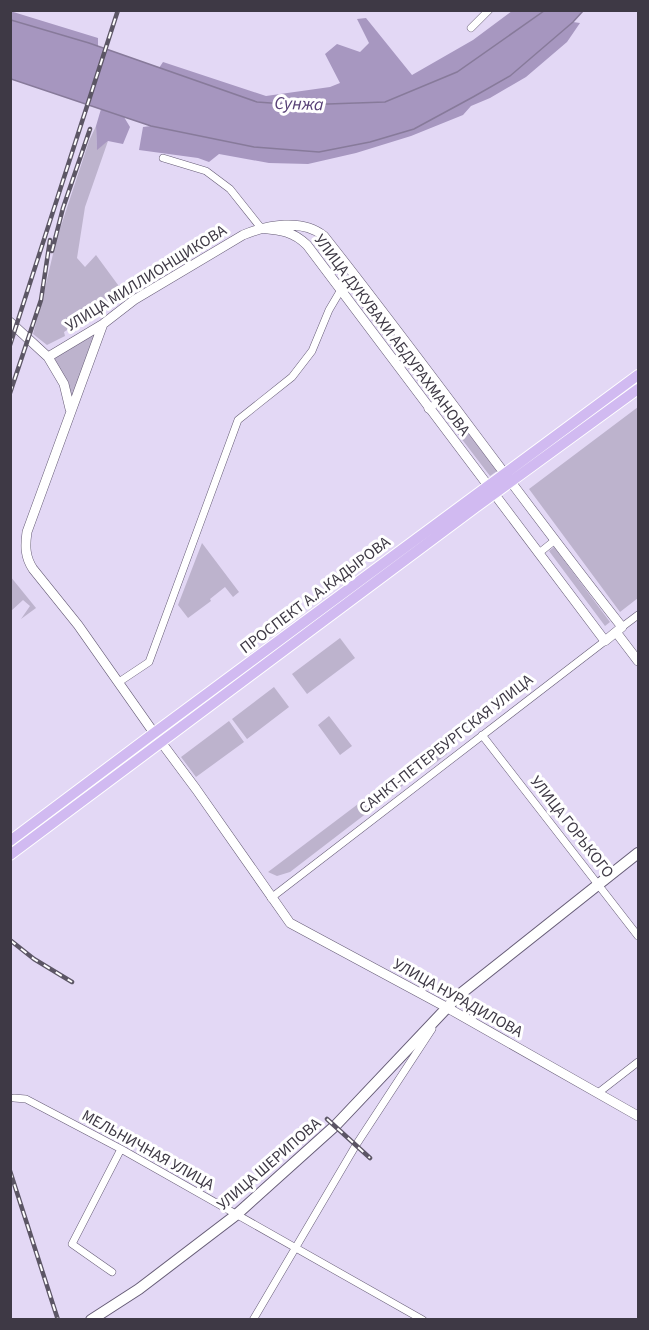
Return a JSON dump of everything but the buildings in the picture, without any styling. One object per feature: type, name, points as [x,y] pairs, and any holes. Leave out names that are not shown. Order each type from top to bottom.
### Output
[{"type":"main road","name":"ПРОСПЕКТ А.А.КАДЫРОВА","points":[[10,841],[157,738],[491,489],[504,473],[639,375]]},
{"type":"main road","name":"ПРОСПЕКТ А.А.КАДЫРОВА","points":[[491,489],[512,482],[639,389]]},
{"type":"main road","name":"ПРОСПЕКТ А.А.КАДЫРОВА","points":[[10,855],[157,738]]},
{"type":"main road","name":"УЛИЦА ШЕРИПОВА","points":[[91,1320],[139,1289],[236,1215],[336,1125],[446,1007],[639,853]]},
{"type":"street","points":[[471,28],[489,10]]},
{"type":"street","points":[[163,158],[206,171],[231,189],[261,228]]},
{"type":"street","name":"УЛИЦА ДУКУВАХИ АБДУРАХМАНОВА","points":[[261,228],[291,225],[318,231],[324,236],[512,482],[639,661]]},
{"type":"street","name":"УЛИЦА ДУКУВАХИ АБДУРАХМАНОВА","points":[[261,228],[287,231],[298,236],[307,245],[342,288],[428,409],[605,641]]},
{"type":"street","name":"УЛИЦА МИЛЛИОНЩИКОВА","points":[[48,357],[103,324],[134,300],[243,235],[261,228]]},
{"type":"street","points":[[307,245],[324,236]]},
{"type":"street","points":[[119,682],[149,663],[238,420],[292,377],[312,351],[329,310],[342,288],[356,276]]},
{"type":"street","points":[[10,322],[48,357],[64,384],[70,409]]},
{"type":"street","name":"УЛИЦА НУРАДИЛОВА","points":[[103,324],[70,409],[47,482],[27,532],[25,546],[28,561],[33,569],[78,625],[290,923],[446,1007],[639,1116]]},
{"type":"street","points":[[428,409],[447,396]]},
{"type":"street","points":[[538,553],[554,541]]},
{"type":"street","name":"САНКТ-ПЕТЕРБУРГСКАЯ УЛИЦА","points":[[271,898],[639,615]]},
{"type":"street","name":"УЛИЦА ГОРЬКОГО","points":[[482,735],[639,936]]},
{"type":"street","name":"УЛИЦА ШЕРИПОВА","points":[[253,1320],[356,1145],[446,1007]]},
{"type":"street","points":[[598,1093],[639,1062]]},
{"type":"street","name":"МЕЛЬНИЧНАЯ УЛИЦА","points":[[14,1098],[26,1099],[121,1149],[423,1320]]},
{"type":"street","points":[[112,1272],[72,1244],[121,1149]]},
{"type":"shaded area","points":[[10,11],[98,38],[98,47],[11,20]]},
{"type":"shaded area","points":[[512,11],[544,11],[457,72],[385,102],[299,105],[257,102],[159,68],[163,62],[266,96],[330,87],[340,83],[325,54],[337,44],[360,52],[369,43],[357,19],[366,18],[412,75],[473,40]]},
{"type":"shaded area","points":[[544,11],[583,11],[510,76],[414,129],[370,142],[319,152],[254,147],[151,126],[11,79],[11,20],[89,43],[257,102],[299,105],[385,102],[457,72]]},
{"type":"shaded area","points":[[573,22],[580,23],[567,42],[526,77],[471,106],[463,115],[411,136],[356,153],[308,164],[269,163],[219,154],[209,162],[198,158],[139,150],[143,127],[151,126],[254,147],[510,76]]},
{"type":"shaded area","points":[[101,109],[124,117],[130,127],[123,144],[108,141],[97,150],[96,126]]},
{"type":"shaded area","points":[[96,126],[97,149],[108,141],[85,207],[77,258],[85,267],[96,255],[121,289],[122,295],[64,332],[65,336],[47,345],[33,334],[56,241]]},
{"type":"shaded area","points":[[360,292],[439,394],[432,400],[354,297]]},
{"type":"shaded area","points":[[103,324],[70,409],[48,357]]},
{"type":"shaded area","points":[[445,402],[497,471],[490,476],[438,408]]},
{"type":"shaded area","points":[[638,407],[638,598],[620,612],[529,489]]},
{"type":"shaded area","points":[[202,543],[239,592],[233,597],[225,587],[188,618],[178,605]]},
{"type":"shaded area","points":[[554,547],[610,622],[605,626],[549,551]]},
{"type":"shaded area","points":[[10,576],[36,608],[21,619],[30,606],[23,600],[11,611]]},
{"type":"shaded area","points":[[340,638],[355,658],[307,694],[292,674]]},
{"type":"shaded area","points":[[274,687],[289,707],[247,739],[232,719]]},
{"type":"shaded area","points":[[329,716],[352,746],[340,755],[318,725]]},
{"type":"shaded area","points":[[229,721],[244,742],[196,777],[181,757]]},
{"type":"shaded area","points":[[437,741],[447,754],[428,769],[417,756]]},
{"type":"shaded area","points":[[415,761],[420,768],[419,773],[290,872],[277,876],[268,872]]},
{"type":"railway","points":[[10,345],[118,10]]},
{"type":"railway","points":[[52,251],[63,208],[90,129]]},
{"type":"railway","points":[[10,393],[41,300],[50,240]]},
{"type":"railway","points":[[10,940],[34,959],[72,982]]},
{"type":"railway","points":[[327,1119],[370,1158]]},
{"type":"railway","points":[[10,1171],[58,1320]]},
{"type":"water label","name":"Сунжа","points":[[299,104]]}]
